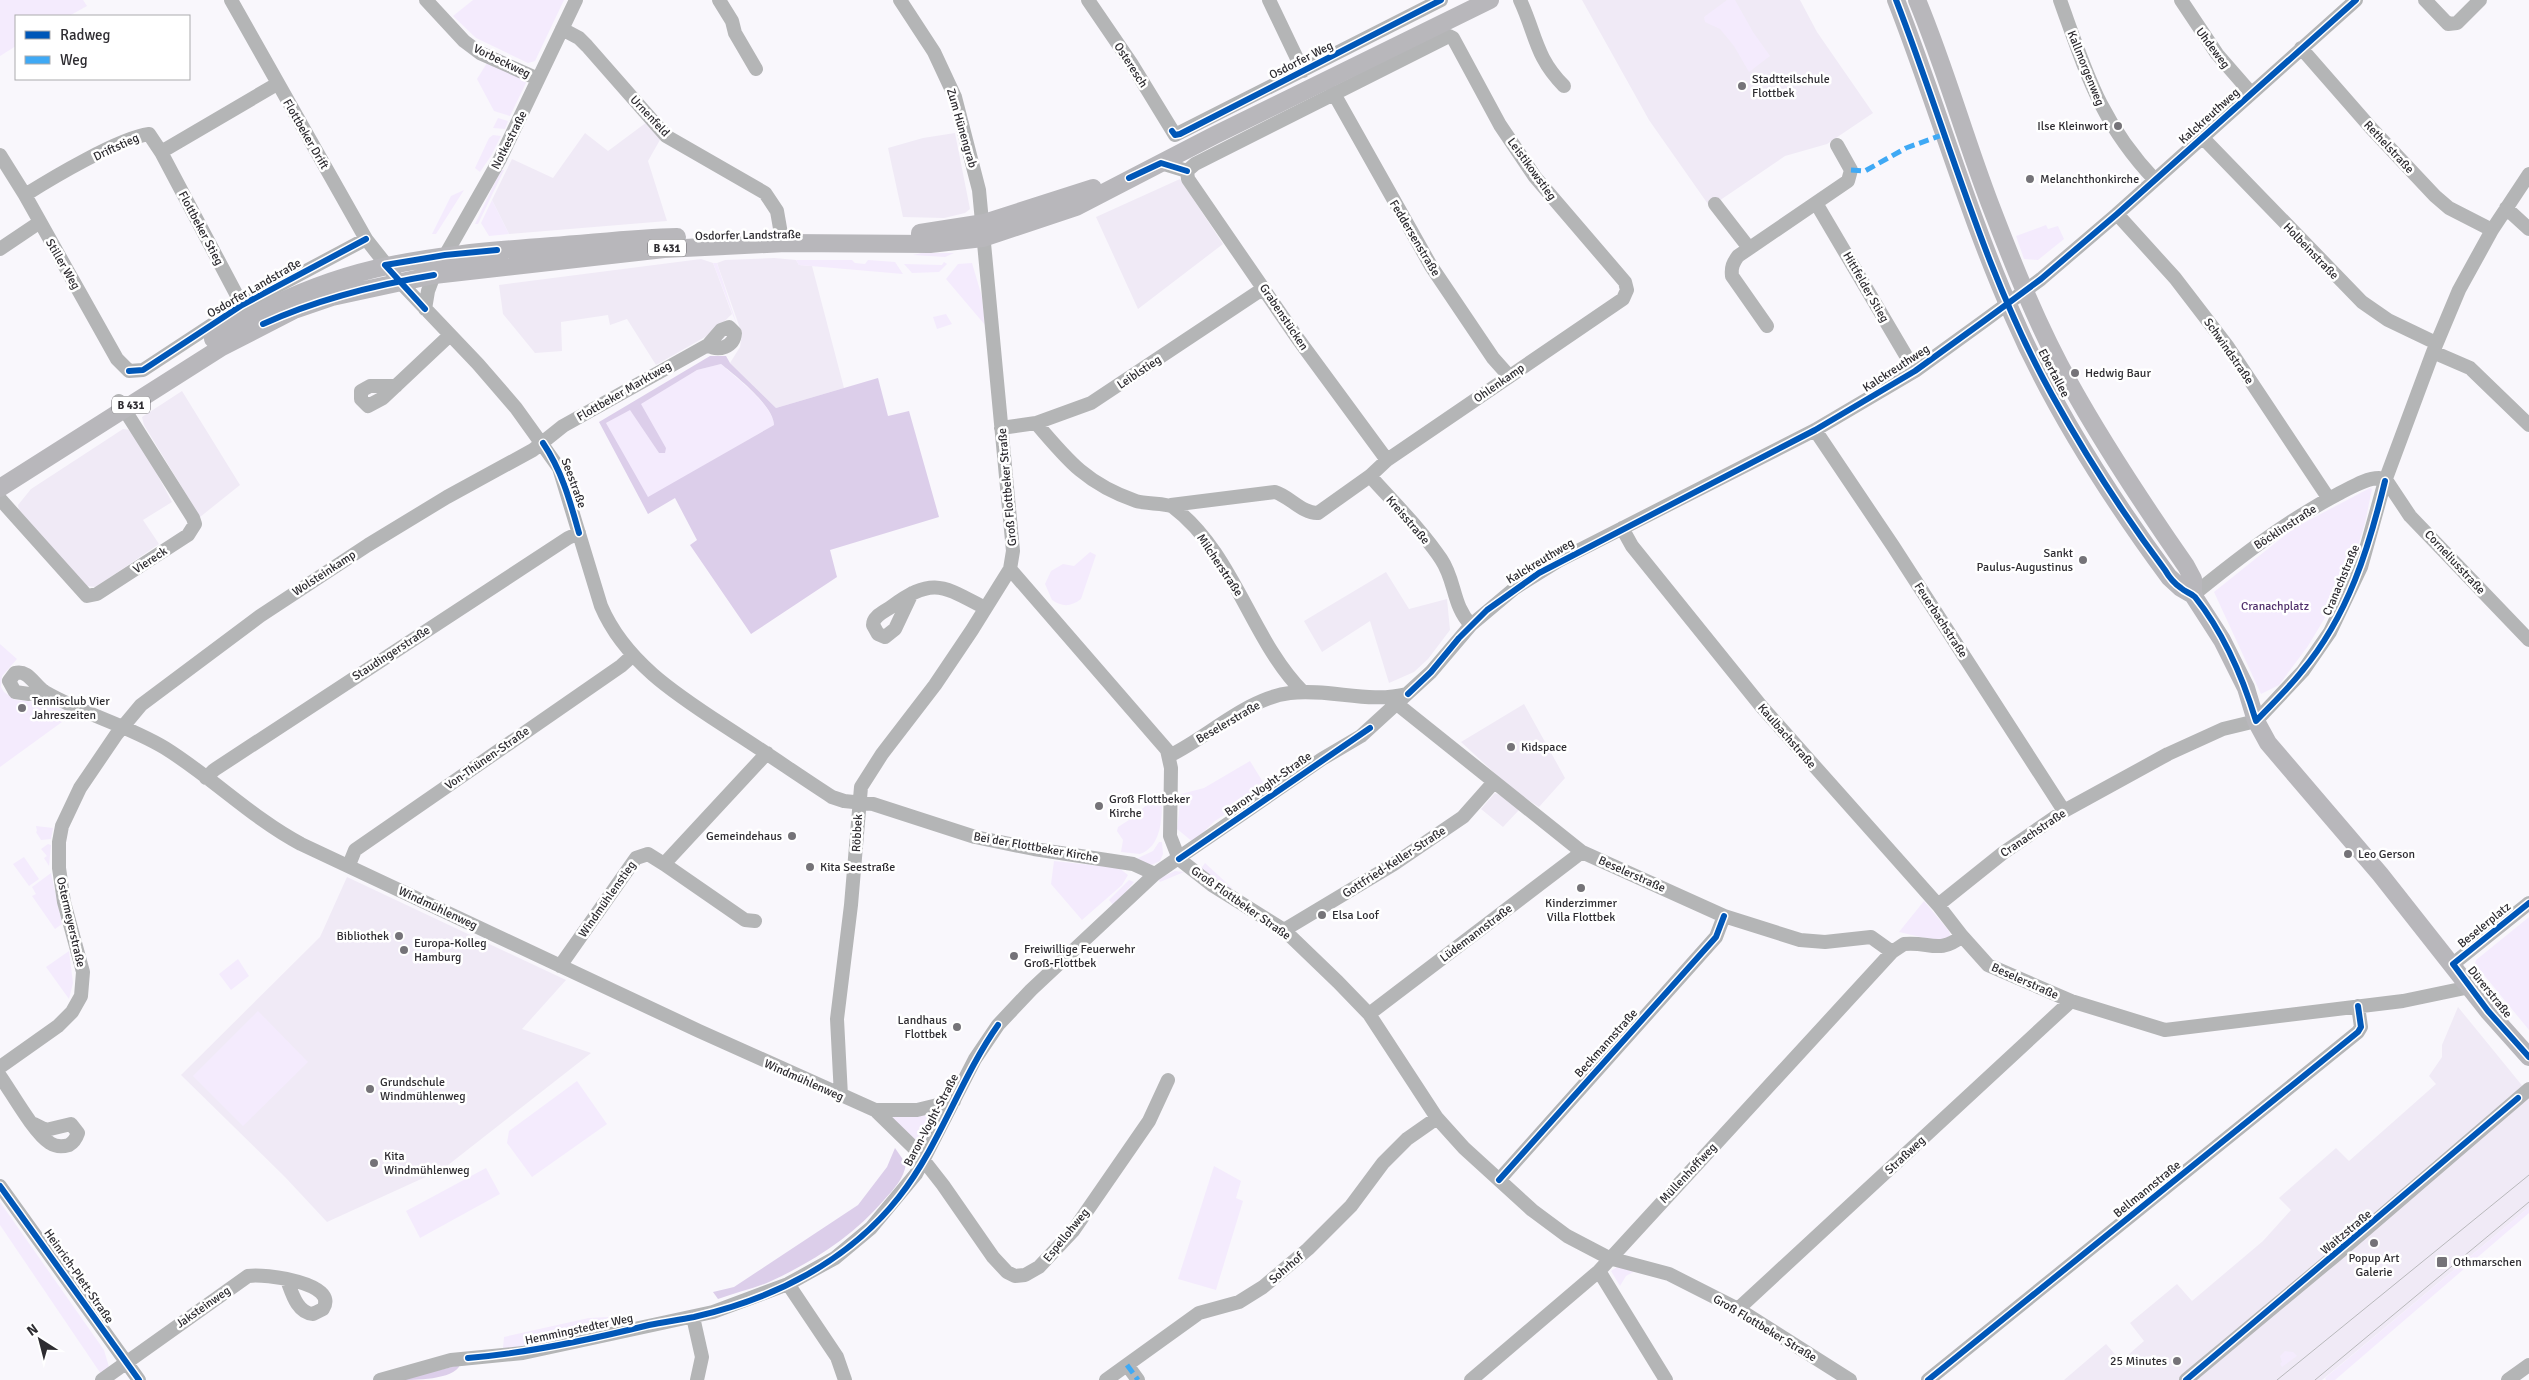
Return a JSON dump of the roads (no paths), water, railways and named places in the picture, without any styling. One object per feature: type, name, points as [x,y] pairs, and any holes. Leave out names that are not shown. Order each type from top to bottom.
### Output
[{"type":"main road","name":"B 431","points":[[983,231],[1067,210],[1478,4],[1490,0]]},
{"type":"main road","name":"Ebertallee","points":[[1896,0],[1921,65],[1971,209],[2008,304],[2051,393],[2097,472],[2169,577],[2181,588],[2194,595]]},
{"type":"main road","name":"Ebertallee","points":[[1918,0],[1942,60],[1990,203],[2026,290],[2073,390],[2110,453],[2193,579],[2194,595],[2222,640],[2246,688],[2256,721]]},
{"type":"main road","name":"Osdorfer Landstraße","points":[[0,488],[253,315],[320,284],[386,265],[445,255],[651,238],[983,231]]},
{"type":"main road","name":"Osdorfer Landstraße","points":[[0,476],[222,347],[294,310],[332,296],[434,275],[714,245],[930,244],[983,231]]},
{"type":"main road","name":"Dürerstraße","points":[[2256,721],[2268,742],[2380,874],[2470,987],[2529,1057]]},
{"type":"street","name":"Flottbeker Drift","points":[[231,0],[366,239],[386,265]]},
{"type":"street","name":"Vorbeckweg","points":[[426,0],[451,29],[480,53],[538,79]]},
{"type":"street","name":"Notkestraße","points":[[434,275],[500,159],[576,0]]},
{"type":"street","points":[[719,0],[756,69]]},
{"type":"street","name":"Zum Hünengrab","points":[[900,0],[934,52],[955,97],[979,190],[983,231]]},
{"type":"street","name":"Osteresch","points":[[1088,0],[1132,63],[1172,131]]},
{"type":"street","points":[[1268,0],[1303,71]]},
{"type":"street","name":"Osdorfer Weg","points":[[1172,131],[1175,135],[1180,134],[1441,0]]},
{"type":"street","points":[[1520,0],[1536,47],[1564,86]]},
{"type":"street","name":"Kallmorgenweg","points":[[2060,0],[2095,96],[2120,138],[2155,180]]},
{"type":"street","name":"Uhdeweg","points":[[2181,0],[2216,54],[2251,93]]},
{"type":"street","points":[[2334,0],[2344,11]]},
{"type":"street","name":"Kalckreuthweg","points":[[1408,694],[1431,672],[1471,625],[1502,599],[1539,573],[1622,528],[1815,430],[1915,371],[2008,304],[2117,214],[2356,0]]},
{"type":"street","points":[[2425,0],[2448,24],[2457,24],[2480,0]]},
{"type":"street","name":"Urnenfeld","points":[[562,29],[580,38],[666,136],[764,193],[776,210],[781,234]]},
{"type":"street","name":"Leistikowstieg","points":[[1333,92],[1445,36],[1453,38],[1500,125],[1535,177],[1624,282],[1627,290]]},
{"type":"street","name":"Rethelstraße","points":[[2301,48],[2371,128],[2435,196],[2449,208],[2492,230]]},
{"type":"street","points":[[161,152],[277,84]]},
{"type":"street","points":[[1161,163],[1187,171],[1195,164],[1333,92]]},
{"type":"street","name":"Feddersenstraße","points":[[1333,92],[1431,266],[1493,358],[1509,376]]},
{"type":"street","name":"Driftstieg","points":[[25,195],[110,148],[142,135],[149,134],[161,152]]},
{"type":"street","name":"Holbeinstraße","points":[[2202,137],[2362,302],[2388,320],[2470,368],[2529,425]]},
{"type":"street","points":[[1767,326],[1732,276],[1733,262],[1749,248],[1848,181],[1851,170],[1837,145]]},
{"type":"street","name":"Flottbeker Stieg","points":[[161,152],[242,305]]},
{"type":"street","name":"Stiller Weg","points":[[0,155],[25,195],[117,359],[129,371]]},
{"type":"street","name":"Grabenstücken","points":[[1187,171],[1188,179],[1298,339],[1387,460]]},
{"type":"street","name":"Cranachstraße","points":[[1938,906],[2003,853],[2064,811],[2168,754],[2222,729],[2256,721],[2303,671],[2330,632],[2361,567],[2385,480],[2435,347],[2460,290],[2492,230],[2529,174]]},
{"type":"street","name":"Hittfelder Stieg","points":[[1816,203],[1915,371]]},
{"type":"street","points":[[1715,204],[1749,248]]},
{"type":"street","points":[[2506,208],[2529,229]]},
{"type":"street","name":"Schwindstraße","points":[[2117,214],[2175,278],[2228,347],[2329,499]]},
{"type":"street","points":[[0,249],[40,222]]},
{"type":"street","name":"Groß Flottbeker Straße","points":[[983,231],[1013,551],[1010,569],[1066,636],[1158,737],[1169,756],[1171,775],[1170,829],[1172,846],[1178,859],[1212,884],[1284,930],[1369,1014],[1437,1118],[1464,1148],[1532,1210],[1567,1236],[1609,1258],[1669,1274],[1738,1309],[1850,1380]]},
{"type":"street","name":"Osdorfer Landstraße","points":[[129,371],[142,370],[242,305],[366,239]]},
{"type":"street","name":"Seestraße","points":[[386,265],[512,402],[559,468],[607,620],[632,656],[673,692],[832,797],[844,801],[859,802]]},
{"type":"street","points":[[425,309],[428,291],[434,275]]},
{"type":"street","name":"Leiblstieg","points":[[1002,428],[1036,423],[1091,404],[1264,288]]},
{"type":"street","name":"Ohlenkamp","points":[[1370,476],[1387,460],[1622,299],[1627,290]]},
{"type":"street","points":[[396,386],[450,335]]},
{"type":"street","name":"Flottbeker Marktweg","points":[[543,443],[563,426],[708,345]]},
{"type":"street","name":"Viereck","points":[[0,499],[83,593],[92,596],[188,535],[195,524],[122,405]]},
{"type":"street","points":[[1036,423],[1084,476],[1102,487],[1138,502],[1171,505],[1274,492],[1315,513],[1370,476]]},
{"type":"street","name":"Feuerbachstraße","points":[[1815,430],[1893,546],[2064,811]]},
{"type":"street","name":"Wolsteinkamp","points":[[122,726],[141,705],[159,691],[298,590],[406,520],[543,443]]},
{"type":"street","name":"Kreisstraße","points":[[1370,476],[1441,558],[1449,576],[1460,612],[1471,625]]},
{"type":"street","name":"Böcklinstraße","points":[[2194,595],[2267,537],[2329,499],[2373,478],[2385,480]]},
{"type":"street","name":"Corneliusstraße","points":[[2385,480],[2410,516],[2529,640]]},
{"type":"street","name":"Milcherstraße","points":[[1171,505],[1204,538],[1234,584],[1268,643],[1303,692]]},
{"type":"street","name":"Kaulbachstraße","points":[[1622,528],[1632,546],[1761,706],[1938,906],[1962,936]]},
{"type":"street","name":"Staudingerstraße","points":[[206,778],[214,770],[380,660],[578,533]]},
{"type":"street","name":"Röbbek","points":[[840,1096],[837,1020],[853,886],[861,787],[882,754],[935,685],[1010,569]]},
{"type":"street","points":[[912,593],[930,587],[942,586],[985,608]]},
{"type":"street","name":"Von-Thünen-Straße","points":[[349,865],[355,850],[613,672],[632,656]]},
{"type":"street","name":"Windmühlenweg","points":[[44,691],[122,726],[164,748],[273,830],[840,1096],[875,1110],[917,1110],[954,1102]]},
{"type":"street","name":"Beselerstraße","points":[[1169,756],[1249,708],[1281,695],[1303,692],[1367,698],[1390,698],[1408,694]]},
{"type":"street","name":"Baron-Voght-Straße","points":[[693,1317],[753,1299],[788,1284],[835,1258],[871,1228],[898,1199],[924,1161],[986,1042],[1014,1006],[1155,874],[1322,759],[1357,739],[1408,694]]},
{"type":"street","points":[[1367,698],[1373,707],[1375,724]]},
{"type":"street","name":"Beselerstraße","points":[[1396,704],[1582,852],[1724,916],[1800,940],[1825,942],[1871,937],[1892,952]]},
{"type":"street","name":"Ostermeyerstraße","points":[[0,1067],[58,1026],[72,1012],[81,996],[83,972],[64,902],[59,842],[69,807],[122,726]]},
{"type":"street","points":[[664,864],[767,753]]},
{"type":"street","name":"Gottfried-Keller-Straße","points":[[1284,930],[1394,864],[1463,817],[1494,782]]},
{"type":"street","name":"Bei der Flottbeker Kirche","points":[[859,802],[873,804],[975,837],[1034,849],[1133,864],[1155,874]]},
{"type":"street","name":"Lüdemannstraße","points":[[1369,1014],[1582,852]]},
{"type":"street","name":"Windmühlenstieg","points":[[560,966],[636,858],[648,854],[745,920],[755,921]]},
{"type":"street","name":"Beselerplatz","points":[[2453,964],[2529,903]]},
{"type":"street","name":"Beckmannstraße","points":[[1499,1180],[1716,937],[1724,916]]},
{"type":"street","points":[[1892,952],[1898,947],[1911,943],[1938,948],[1953,944],[1962,936]]},
{"type":"street","name":"Beselerstraße","points":[[1962,936],[1988,965],[2071,1001],[2165,1030],[2403,1001],[2470,987]]},
{"type":"street","name":"Müllenhoffweg","points":[[1471,1380],[1599,1271],[1892,952]]},
{"type":"street","name":"Straßweg","points":[[1738,1309],[2071,1001]]},
{"type":"street","name":"Bellmannstraße","points":[[1928,1380],[2358,1032],[2360,1027],[2358,1006]]},
{"type":"street","points":[[0,1076],[34,1124]]},
{"type":"street","name":"Espellohweg","points":[[924,1161],[1003,1269],[1012,1275],[1025,1275],[1046,1261],[1073,1231],[1149,1121],[1168,1080]]},
{"type":"street","name":"Waitzstraße","points":[[2186,1380],[2336,1255],[2529,1089]]},
{"type":"street","name":"Windmühlenweg","points":[[875,1110],[924,1161]]},
{"type":"street","name":"Sohrhof","points":[[1106,1380],[1199,1313],[1239,1302],[1263,1287],[1308,1249],[1352,1206],[1383,1163],[1407,1139],[1437,1118]]},
{"type":"street","name":"Heinrich-Plett-Straße","points":[[0,1186],[139,1380]]},
{"type":"street","points":[[1599,1271],[1666,1380]]},
{"type":"street","name":"Jaksteinweg","points":[[102,1380],[248,1276],[267,1274],[287,1280]]},
{"type":"street","points":[[788,1284],[837,1357],[845,1380]]},
{"type":"street","points":[[693,1317],[702,1357],[697,1380]]},
{"type":"street","name":"Hemmingstedter Weg","points":[[380,1380],[451,1360],[523,1353],[693,1317]]},
{"type":"street","points":[[1127,1365],[1138,1380]]},
{"type":"street","points":[[2508,1380],[2529,1365]]},
{"type":"tram line","points":[[2277,1380],[2529,1175]]},
{"type":"tram line","points":[[2315,1380],[2529,1202]]},
{"type":"place","name":"Stadtteilschule Flottbek","points":[[1742,86]]},
{"type":"place","name":"Ilse Kleinwort","points":[[2118,126]]},
{"type":"place","name":"Melanchthonkirche","points":[[2030,179]]},
{"type":"place","name":"Hedwig Baur","points":[[2075,373]]},
{"type":"place","name":"Sankt Paulus-Augustinus","points":[[2083,560]]},
{"type":"place","name":"Tennisclub Vier Jahreszeiten","points":[[22,708]]},
{"type":"place","name":"Kidspace","points":[[1511,747]]},
{"type":"place","name":"Groß Flottbeker Kirche","points":[[1099,806]]},
{"type":"place","name":"Gemeindehaus","points":[[792,836]]},
{"type":"place","name":"Leo Gerson","points":[[2348,854]]},
{"type":"place","name":"Kita Seestraße","points":[[810,867]]},
{"type":"place","name":"Kinderzimmer Villa Flottbek","points":[[1581,888]]},
{"type":"place","name":"Elsa Loof","points":[[1322,915]]},
{"type":"place","name":"Bibliothek","points":[[399,936]]},
{"type":"place","name":"Europa-Kolleg Hamburg","points":[[404,950]]},
{"type":"place","name":"Freiwillige Feuerwehr Groß-Flottbek","points":[[1014,956]]},
{"type":"place","name":"Landhaus Flottbek","points":[[957,1027]]},
{"type":"place","name":"Grundschule Windmühlenweg","points":[[370,1089]]},
{"type":"place","name":"Kita Windmühlenweg","points":[[374,1163]]},
{"type":"place","name":"Popup Art Galerie","points":[[2374,1243]]},
{"type":"place","name":"Othmarschen","points":[[2442,1262]]},
{"type":"place","name":"25 Minutes","points":[[2177,1361]]},
{"type":"park label","name":"Cranachplatz","points":[[2275,606]]}]
